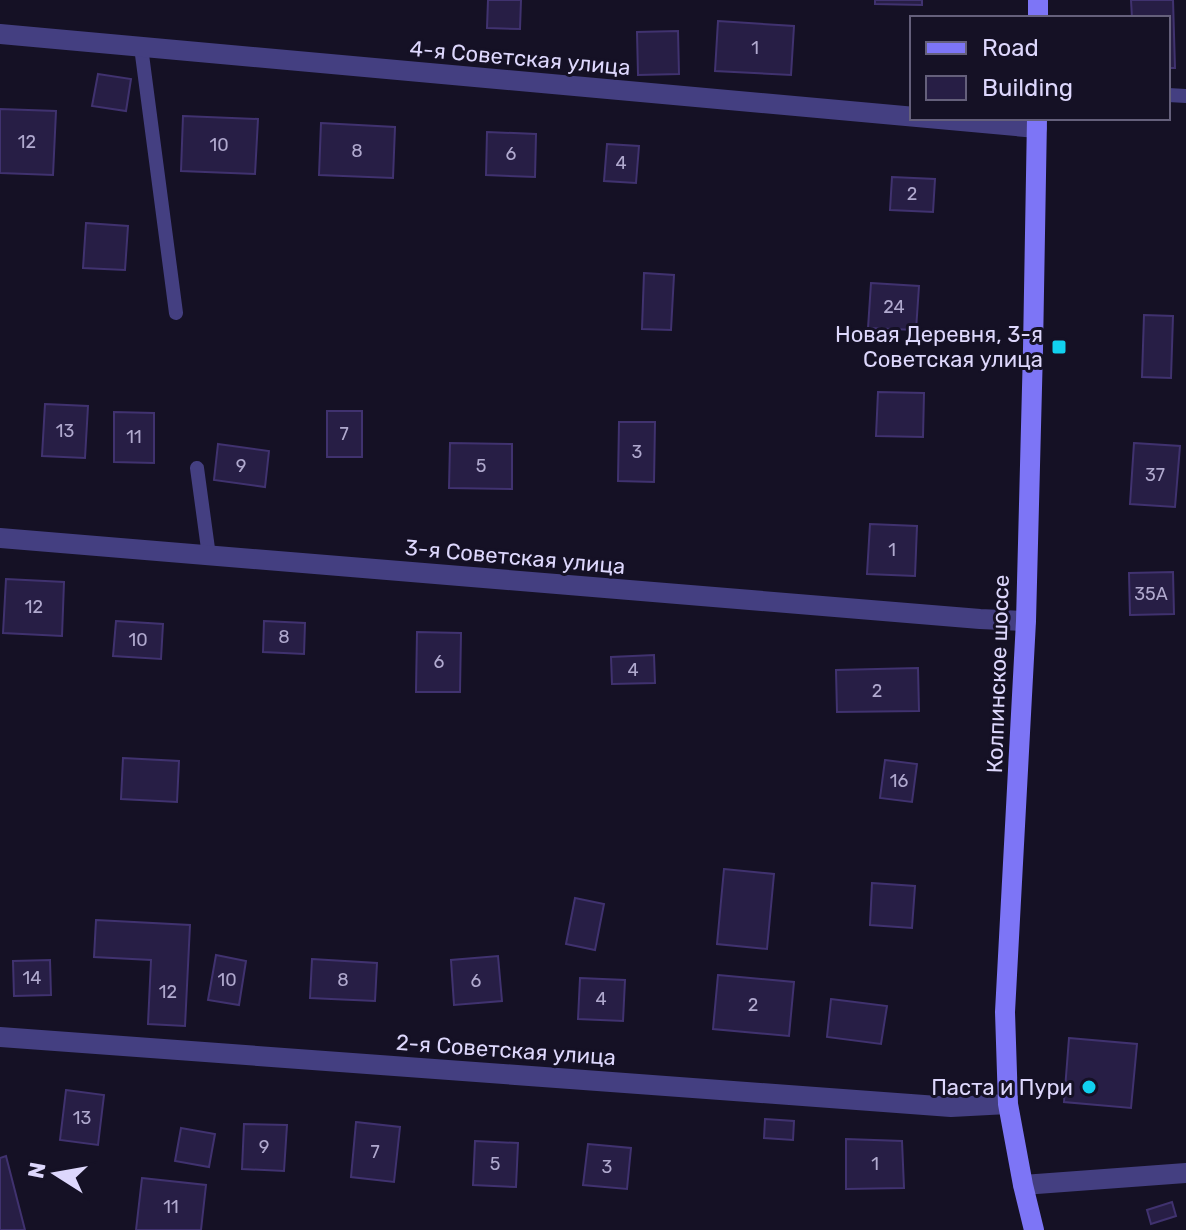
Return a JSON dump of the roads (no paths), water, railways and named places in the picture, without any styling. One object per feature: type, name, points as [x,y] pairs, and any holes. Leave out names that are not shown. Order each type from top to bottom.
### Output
[{"type":"main road","name":"Колпинское шоссе","points":[[1034,1230],[1008,1104],[1005,1012],[1026,621],[1037,123]]},
{"type":"street","name":"4-я Советская улица","points":[[0,34],[910,112]]},
{"type":"street","name":"4-я Советская улица","points":[[1002,120],[1037,123]]},
{"type":"street","name":"3-я Советская улица","points":[[0,538],[1026,621]]},
{"type":"street","name":"2-я Советская улица","points":[[0,1037],[951,1107],[1008,1104]]},
{"type":"street","points":[[1023,1185],[1186,1173]]},
{"type":"lane","points":[[141,47],[176,313]]},
{"type":"lane","points":[[197,468],[209,556]]},
{"type":"place","name":"Новая Деревня, 3-я Советская улица","points":[[1059,347]]},
{"type":"place","name":"Паста и Пури","points":[[1089,1087]]}]
